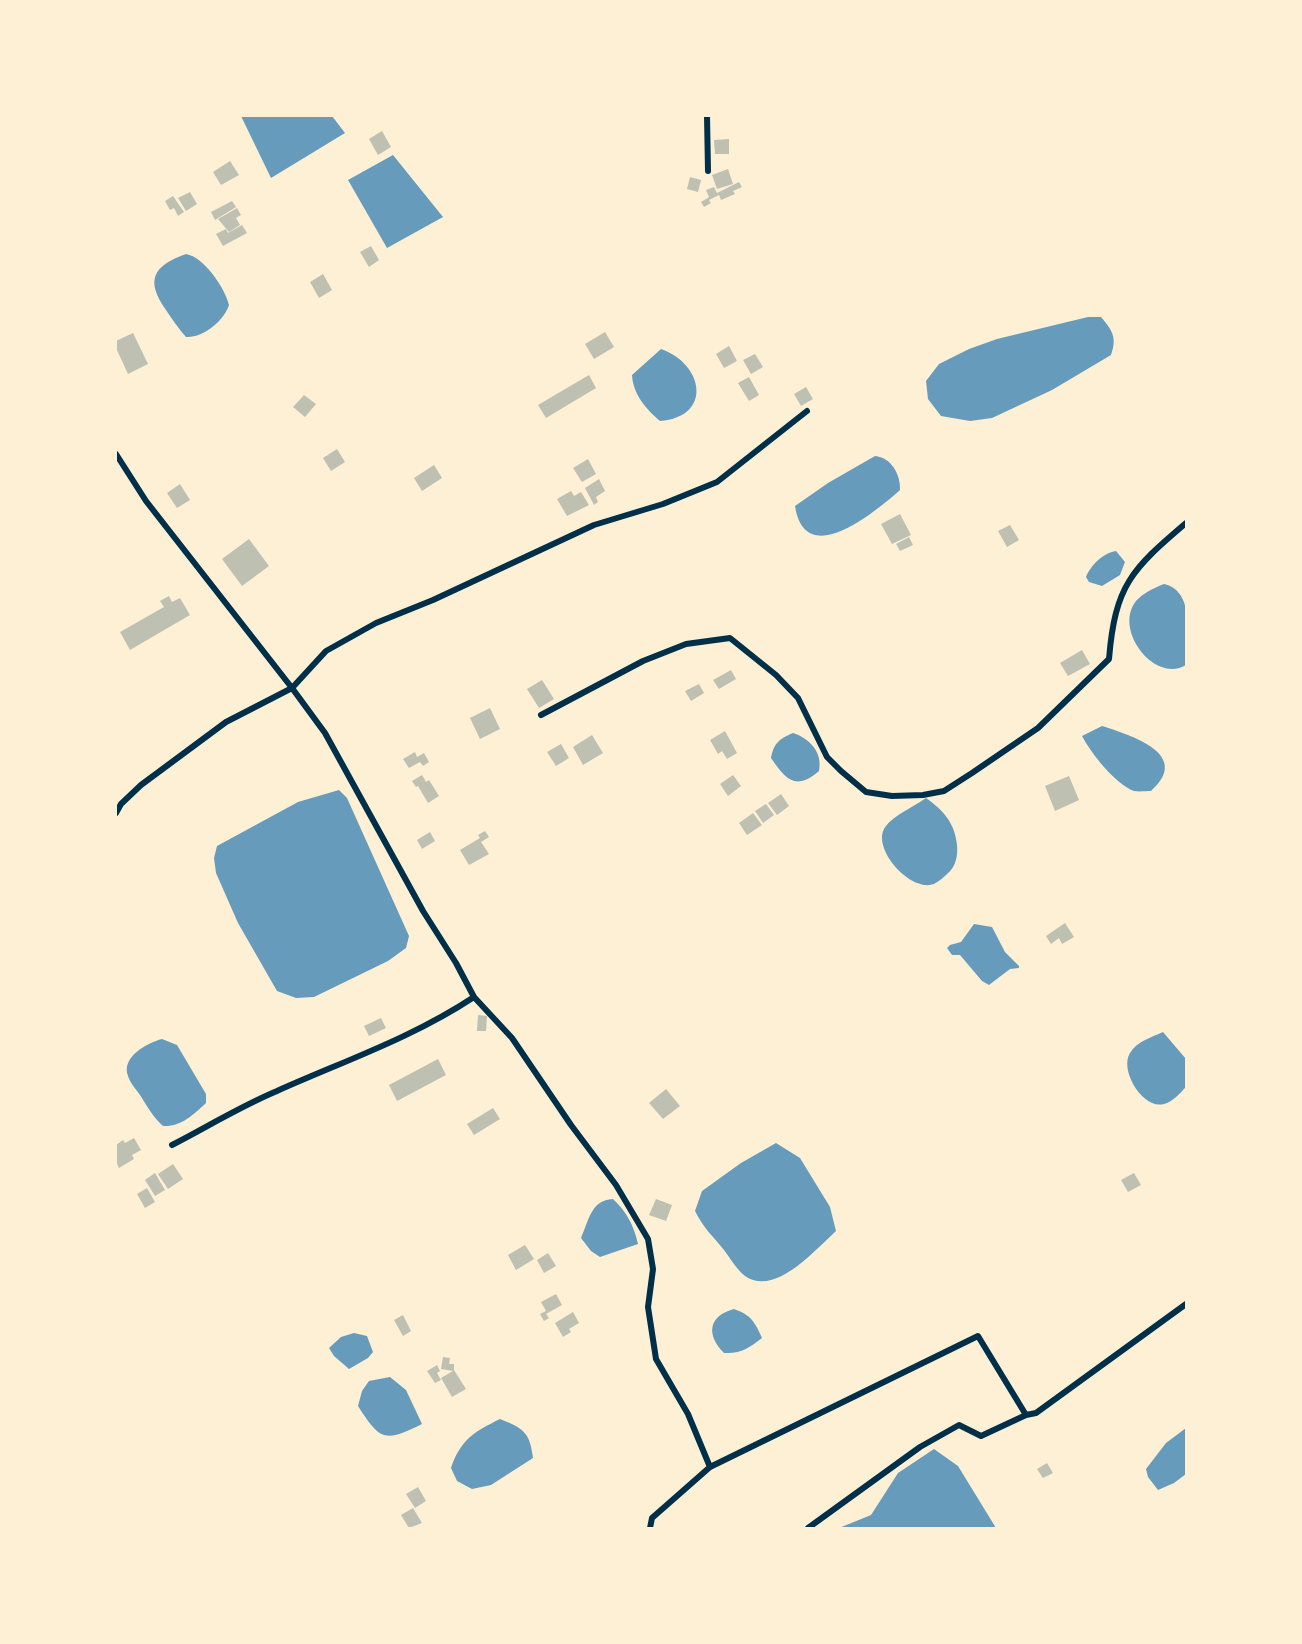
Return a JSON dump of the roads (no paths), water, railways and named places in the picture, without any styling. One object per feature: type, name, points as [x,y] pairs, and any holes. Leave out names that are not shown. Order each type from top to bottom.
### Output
[{"type":"street","points":[[707,116],[708,171]]},
{"type":"street","points":[[116,813],[121,804],[141,785],[226,722],[292,688],[326,651],[376,623],[433,600],[594,525],[663,504],[717,482],[807,411]]},
{"type":"street","points":[[116,454],[146,500],[325,733],[423,911],[474,997],[512,1038],[616,1185],[648,1239],[653,1269],[648,1307],[656,1359],[688,1415],[710,1467]]},
{"type":"street","points":[[541,715],[643,661],[685,644],[730,638],[798,698],[827,757],[866,792],[891,796],[944,791],[1038,728],[1109,659],[1114,614],[1127,581],[1150,554],[1186,523]]},
{"type":"street","points":[[172,1145],[275,1091],[345,1064],[440,1019],[474,997]]},
{"type":"street","points":[[808,1528],[920,1447],[959,1425],[981,1436],[1036,1413],[1186,1304]]},
{"type":"street","points":[[650,1528],[652,1518],[710,1467],[978,1336],[1026,1415]]},
{"type":"water","points":[[241,116],[332,116],[345,133],[271,178]]},
{"type":"water","points":[[393,155],[443,217],[387,248],[348,180]]},
{"type":"water","points":[[186,254],[200,261],[213,274],[229,305],[223,317],[212,327],[193,337],[186,337],[173,320],[159,299],[154,282],[160,269]]},
{"type":"water","points":[[1088,317],[1101,317],[1108,326],[1114,339],[1111,355],[1052,390],[992,418],[970,421],[941,416],[928,399],[926,381],[939,364],[997,339]]},
{"type":"water","points":[[661,349],[686,366],[694,377],[697,389],[689,410],[677,417],[660,421],[641,401],[632,375]]},
{"type":"water","points":[[875,456],[886,460],[894,468],[899,478],[900,490],[874,511],[842,531],[826,535],[812,534],[801,525],[795,506]]},
{"type":"water","points":[[1116,551],[1125,562],[1120,575],[1102,586],[1089,582],[1086,577],[1094,564]]},
{"type":"water","points":[[1164,584],[1174,588],[1181,596],[1187,618],[1186,665],[1174,669],[1150,661],[1134,639],[1130,626],[1130,613],[1136,601],[1145,593]]},
{"type":"water","points":[[1102,726],[1141,741],[1161,757],[1165,766],[1162,778],[1151,791],[1134,791],[1127,787],[1097,759],[1082,736]]},
{"type":"water","points":[[793,733],[809,742],[819,758],[819,771],[804,781],[787,777],[771,758],[778,742]]},
{"type":"water","points":[[339,790],[347,798],[409,936],[406,948],[388,961],[314,997],[296,998],[277,991],[238,923],[216,873],[214,858],[217,846],[298,802]]},
{"type":"water","points":[[926,798],[943,812],[951,824],[957,849],[956,861],[950,871],[934,884],[924,885],[914,882],[895,866],[887,856],[882,835],[886,826],[894,819]]},
{"type":"water","points":[[974,924],[992,927],[1005,952],[1019,968],[1010,969],[989,985],[982,981],[960,955],[952,955],[947,948],[961,942]]},
{"type":"water","points":[[1163,1032],[1186,1059],[1186,1087],[1170,1101],[1156,1104],[1148,1101],[1135,1087],[1130,1078],[1127,1060],[1136,1046]]},
{"type":"water","points":[[162,1039],[177,1045],[206,1094],[206,1103],[196,1112],[169,1126],[163,1126],[153,1115],[130,1081],[127,1069],[128,1063],[137,1052]]},
{"type":"water","points":[[776,1143],[800,1158],[830,1207],[836,1231],[794,1268],[781,1276],[757,1281],[739,1271],[695,1211],[702,1191],[741,1163]]},
{"type":"water","points":[[613,1199],[629,1220],[638,1244],[600,1257],[591,1251],[581,1238],[595,1207]]},
{"type":"water","points":[[734,1309],[752,1320],[762,1338],[744,1350],[724,1353],[714,1340],[712,1327],[719,1316]]},
{"type":"water","points":[[354,1333],[367,1336],[373,1352],[349,1369],[329,1348],[341,1337]]},
{"type":"water","points":[[390,1377],[406,1390],[422,1424],[391,1436],[378,1432],[358,1406],[362,1391],[369,1381]]},
{"type":"water","points":[[500,1419],[524,1432],[530,1442],[533,1458],[491,1485],[472,1489],[457,1481],[451,1468],[459,1450],[476,1433]]},
{"type":"water","points":[[1186,1428],[1186,1474],[1158,1490],[1148,1477],[1146,1469],[1166,1443]]},
{"type":"water","points":[[934,1449],[958,1466],[996,1528],[839,1528],[871,1515],[898,1473]]}]
